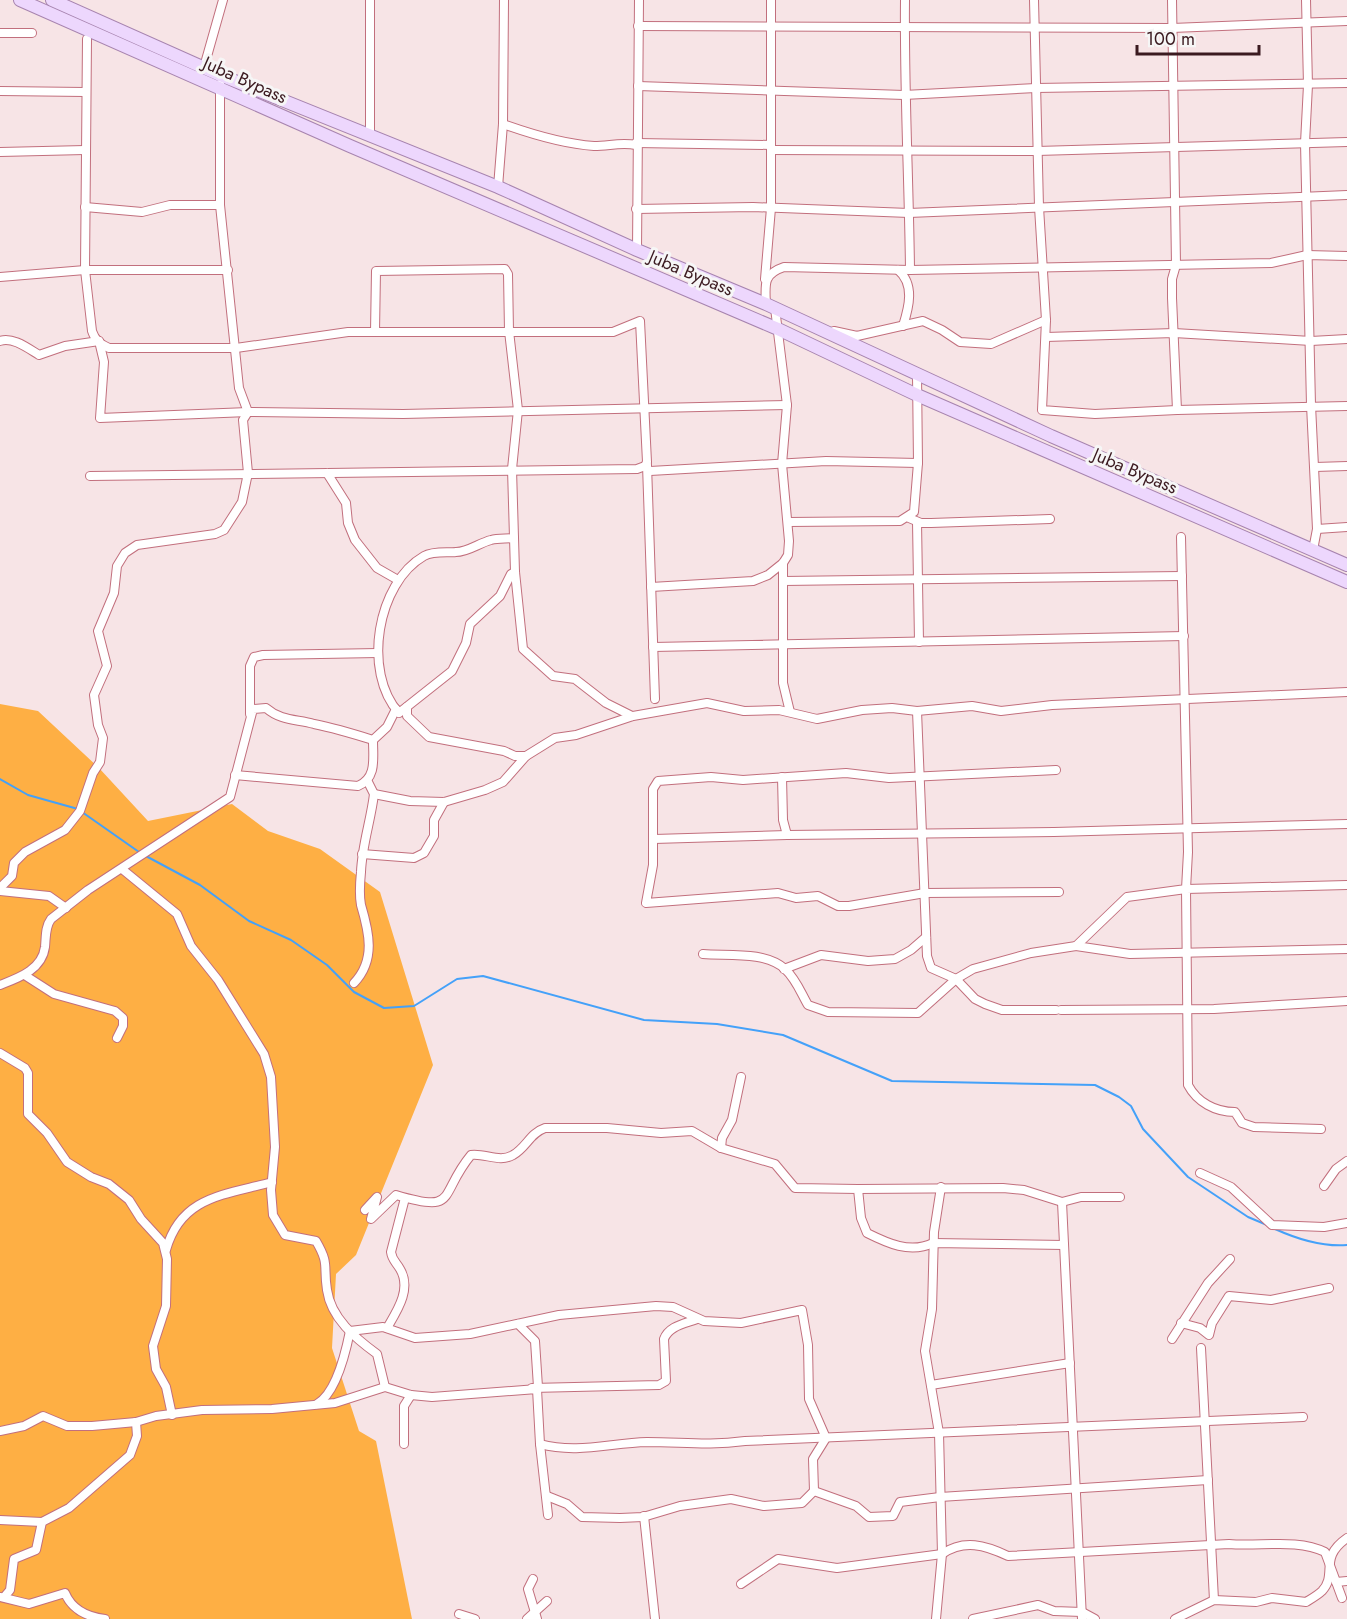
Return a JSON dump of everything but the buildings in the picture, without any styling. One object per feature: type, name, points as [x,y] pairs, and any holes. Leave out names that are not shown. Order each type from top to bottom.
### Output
[{"type":"main road","name":"Juba Bypass","points":[[20,0],[350,146],[778,329],[917,395],[1347,582]]},
{"type":"main road","name":"Juba Bypass","points":[[52,0],[75,5],[220,75],[498,187],[637,250],[771,306],[916,375],[1347,565]]},
{"type":"street","points":[[204,68],[223,0]]},
{"type":"street","points":[[370,0],[370,135]]},
{"type":"street","points":[[498,187],[503,124],[504,0]]},
{"type":"street","points":[[637,250],[636,144],[639,0]]},
{"type":"street","points":[[651,587],[753,581],[768,575],[783,563],[788,555],[788,522],[782,464],[787,405],[778,329],[765,279],[771,208],[771,0]]},
{"type":"street","points":[[905,0],[903,95],[908,152],[910,270]]},
{"type":"street","points":[[1034,0],[1041,268],[1046,320],[1042,410],[1095,414],[1311,405],[1347,406]]},
{"type":"street","points":[[1172,0],[1176,265],[1172,279],[1177,410]]},
{"type":"street","points":[[1306,0],[1307,255],[1317,529],[1313,550]]},
{"type":"street","points":[[638,26],[1172,28],[1347,21]]},
{"type":"street","points":[[0,33],[32,33]]},
{"type":"street","points":[[87,39],[85,270],[92,331],[95,339],[109,348],[236,348],[348,332],[613,332],[640,321],[649,466],[655,699]]},
{"type":"street","points":[[220,75],[220,205],[239,388],[248,412]]},
{"type":"street","points":[[638,86],[903,95],[1036,88],[1347,83]]},
{"type":"street","points":[[0,91],[85,92]]},
{"type":"street","points":[[503,124],[524,131],[595,146],[616,142],[908,152],[1037,151],[1347,142]]},
{"type":"street","points":[[0,152],[85,150]]},
{"type":"street","points":[[636,209],[771,208],[909,213],[1347,195]]},
{"type":"street","points":[[85,207],[141,212],[170,205],[220,205]]},
{"type":"street","points":[[765,279],[771,271],[784,267],[898,270],[1041,268],[1276,263],[1290,257],[1307,255],[1347,256]]},
{"type":"street","points":[[375,332],[376,271],[446,268],[505,269],[509,287],[509,331],[518,410],[512,469],[515,572],[523,650],[553,676],[575,679],[606,703],[633,716]]},
{"type":"street","points":[[0,277],[85,270],[228,270]]},
{"type":"street","points":[[898,270],[906,276],[909,287],[909,307],[903,326]]},
{"type":"street","points":[[822,329],[858,336],[915,322],[930,323],[960,342],[971,345],[991,344],[1046,320]]},
{"type":"street","points":[[92,331],[100,341],[104,362],[100,418],[248,412],[403,414],[787,405]]},
{"type":"street","points":[[1046,337],[1174,333],[1311,341],[1347,339]]},
{"type":"street","points":[[0,340],[5,339],[18,343],[39,355],[64,346],[100,341]]},
{"type":"street","points":[[916,375],[918,463],[913,520],[918,579],[919,642]]},
{"type":"street","points":[[0,889],[12,876],[14,863],[25,852],[65,830],[80,811],[93,773],[100,762],[103,738],[98,725],[94,695],[107,666],[98,631],[114,593],[117,566],[124,553],[137,545],[215,534],[224,530],[242,502],[248,473],[243,420],[248,412]]},
{"type":"street","points":[[90,476],[637,469],[645,466],[826,461],[918,463]]},
{"type":"street","points":[[1316,467],[1347,466]]},
{"type":"street","points":[[327,473],[346,503],[348,523],[355,540],[377,568],[398,580]]},
{"type":"street","points":[[788,522],[1050,519]]},
{"type":"street","points":[[1317,529],[1347,527]]},
{"type":"street","points":[[1181,537],[1187,829],[1188,1085],[1193,1095],[1225,1112],[1235,1112],[1242,1123],[1254,1127],[1320,1129]]},
{"type":"street","points":[[514,538],[492,540],[460,552],[425,555],[398,580],[378,632],[378,653],[383,678],[399,713],[452,671],[466,643],[470,624],[500,596],[511,574],[515,572]]},
{"type":"street","points":[[783,563],[784,694],[790,712]]},
{"type":"street","points":[[783,580],[1182,576]]},
{"type":"street","points":[[653,647],[1184,636]]},
{"type":"street","points":[[250,717],[250,666],[254,657],[378,653]]},
{"type":"street","points":[[374,794],[410,801],[444,802],[503,782],[526,756],[555,738],[576,735],[633,716],[711,703],[744,711],[779,710],[817,719],[876,709],[917,711],[972,706],[1001,711],[1052,705],[1347,692]]},
{"type":"street","points":[[407,706],[407,716],[429,736],[504,751],[515,756],[526,756]]},
{"type":"street","points":[[0,985],[26,976],[44,951],[47,924],[66,908],[230,797],[253,709],[266,708],[275,716],[293,722],[310,723],[373,740]]},
{"type":"street","points":[[235,775],[358,786],[368,782],[372,774],[373,740],[387,727],[396,709]]},
{"type":"street","points":[[917,711],[929,963]]},
{"type":"street","points":[[1056,770],[889,778],[846,773],[743,780],[711,777],[658,782],[653,789],[654,839],[650,890],[646,903],[778,893],[796,898],[818,896],[838,906],[849,906],[925,893],[1059,892]]},
{"type":"street","points":[[783,777],[783,820],[787,835]]},
{"type":"street","points":[[354,983],[362,974],[368,961],[370,931],[361,903],[362,854],[374,794],[368,782]]},
{"type":"street","points":[[362,854],[414,858],[424,853],[434,836],[434,820],[444,802]]},
{"type":"street","points":[[654,839],[1347,824]]},
{"type":"street","points":[[122,869],[177,914],[190,946],[218,980],[264,1054],[270,1077],[275,1153],[272,1182],[273,1215],[285,1235],[316,1241],[326,1257],[327,1291],[334,1313],[350,1331],[377,1354],[385,1387]]},
{"type":"street","points":[[1076,945],[1127,897],[1186,889],[1347,885]]},
{"type":"street","points":[[0,889],[50,896],[66,908]]},
{"type":"street","points":[[784,969],[821,954],[868,961],[895,959],[926,937]]},
{"type":"street","points":[[703,954],[758,957],[784,969],[797,984],[808,1005],[828,1012],[918,1013],[956,979],[985,964],[1076,945],[1130,954],[1347,948]]},
{"type":"street","points":[[905,953],[929,963],[936,972],[956,979],[975,999],[1002,1010],[1188,1010],[1347,1001]]},
{"type":"street","points":[[26,976],[54,993],[115,1011],[123,1018],[123,1026],[117,1038]]},
{"type":"street","points":[[0,1053],[25,1068],[28,1073],[27,1114],[47,1133],[55,1149],[67,1162],[91,1177],[109,1184],[129,1200],[141,1220],[163,1242],[165,1253],[164,1317],[153,1346],[156,1370],[166,1387],[172,1415]]},
{"type":"street","points":[[721,1148],[722,1138],[732,1120],[741,1077]]},
{"type":"street","points":[[365,1210],[377,1197],[371,1219],[396,1195],[430,1204],[439,1202],[446,1196],[471,1155],[500,1158],[514,1155],[537,1131],[545,1128],[607,1128],[661,1133],[692,1131],[721,1148],[776,1164],[795,1188],[1015,1189],[1062,1202],[1081,1197],[1120,1197]]},
{"type":"street","points":[[1324,1185],[1336,1169],[1347,1161]]},
{"type":"street","points":[[1200,1173],[1231,1187],[1272,1225],[1324,1227],[1347,1223]]},
{"type":"street","points":[[165,1253],[171,1233],[187,1211],[206,1199],[272,1182]]},
{"type":"street","points":[[936,1619],[942,1554],[939,1433],[925,1351],[932,1309],[933,1242],[941,1187]]},
{"type":"street","points":[[858,1189],[861,1218],[867,1233],[894,1247],[925,1246],[933,1242],[1064,1245]]},
{"type":"street","points":[[387,1328],[404,1293],[401,1271],[392,1260],[391,1252],[405,1198]]},
{"type":"street","points":[[1062,1202],[1082,1615]]},
{"type":"street","points":[[1172,1339],[1208,1283],[1230,1259]]},
{"type":"street","points":[[1181,1323],[1200,1328],[1209,1335],[1212,1323],[1229,1296],[1272,1300],[1329,1288]]},
{"type":"street","points":[[350,1331],[387,1328],[415,1338],[470,1335],[559,1315],[656,1306],[673,1307],[697,1319],[741,1323],[802,1310],[808,1345],[809,1399],[826,1438]]},
{"type":"street","points":[[432,1397],[538,1387],[659,1385],[666,1381],[664,1339],[666,1333],[697,1319]]},
{"type":"street","points":[[518,1324],[535,1341],[538,1387]]},
{"type":"street","points":[[317,1404],[324,1400],[340,1367],[350,1331]]},
{"type":"street","points":[[1201,1348],[1214,1600]]},
{"type":"street","points":[[931,1385],[1070,1363]]},
{"type":"street","points":[[0,1431],[24,1426],[43,1416],[67,1426],[136,1422],[202,1410],[272,1409],[335,1404],[385,1387],[411,1395],[432,1397],[537,1389],[548,1515]]},
{"type":"street","points":[[404,1444],[404,1406],[411,1395]]},
{"type":"street","points":[[540,1443],[561,1449],[649,1442],[698,1446],[826,1438],[1303,1417]]},
{"type":"street","points":[[0,1520],[42,1522],[69,1508],[130,1455],[136,1436],[136,1422]]},
{"type":"street","points":[[547,1496],[567,1504],[582,1517],[644,1516],[680,1506],[731,1499],[764,1506],[802,1503],[814,1491],[813,1460],[826,1438]]},
{"type":"street","points":[[814,1491],[855,1506],[869,1517],[893,1516],[900,1502],[940,1497],[1208,1480]]},
{"type":"street","points":[[644,1516],[655,1619]]},
{"type":"street","points":[[42,1522],[36,1550],[14,1559],[9,1590],[3,1597],[16,1603],[29,1604],[65,1593],[69,1603],[94,1618],[105,1619]]},
{"type":"street","points":[[1175,1619],[1214,1600],[1256,1602],[1272,1599],[1306,1602],[1323,1590],[1329,1579],[1329,1562],[1334,1547],[1347,1538]]},
{"type":"street","points":[[741,1584],[778,1559],[837,1568],[942,1554],[954,1545],[988,1546],[1008,1556],[1211,1545],[1284,1545],[1317,1548],[1325,1552],[1342,1598]]},
{"type":"street","points":[[3,1575],[11,1569]]},
{"type":"street","points":[[533,1579],[528,1589],[536,1616]]},
{"type":"street","points":[[1336,1582],[1347,1581]]},
{"type":"street","points":[[527,1619],[536,1616],[547,1601]]},
{"type":"street","points":[[973,1619],[1038,1605],[1054,1611],[1095,1619]]},
{"type":"street","points":[[459,1614],[475,1619]]},
{"type":"shaded area","points":[[0,704],[38,711],[99,768],[148,821],[232,804],[268,831],[320,849],[380,892],[433,1065],[356,1255],[336,1274],[332,1348],[359,1431],[376,1441],[412,1619],[0,1619]]},
{"type":"waterway","points":[[0,779],[28,795],[78,809]]},
{"type":"waterway","points":[[82,812],[139,852]]},
{"type":"waterway","points":[[144,855],[200,885],[249,921],[291,940],[327,965],[354,992],[384,1008],[414,1006],[457,979],[483,976],[644,1020],[717,1024],[783,1035],[892,1081],[1095,1085],[1131,1106],[1143,1129],[1188,1177],[1248,1217],[1267,1225]]},
{"type":"waterway","points":[[1275,1229],[1310,1242],[1347,1245]]}]
